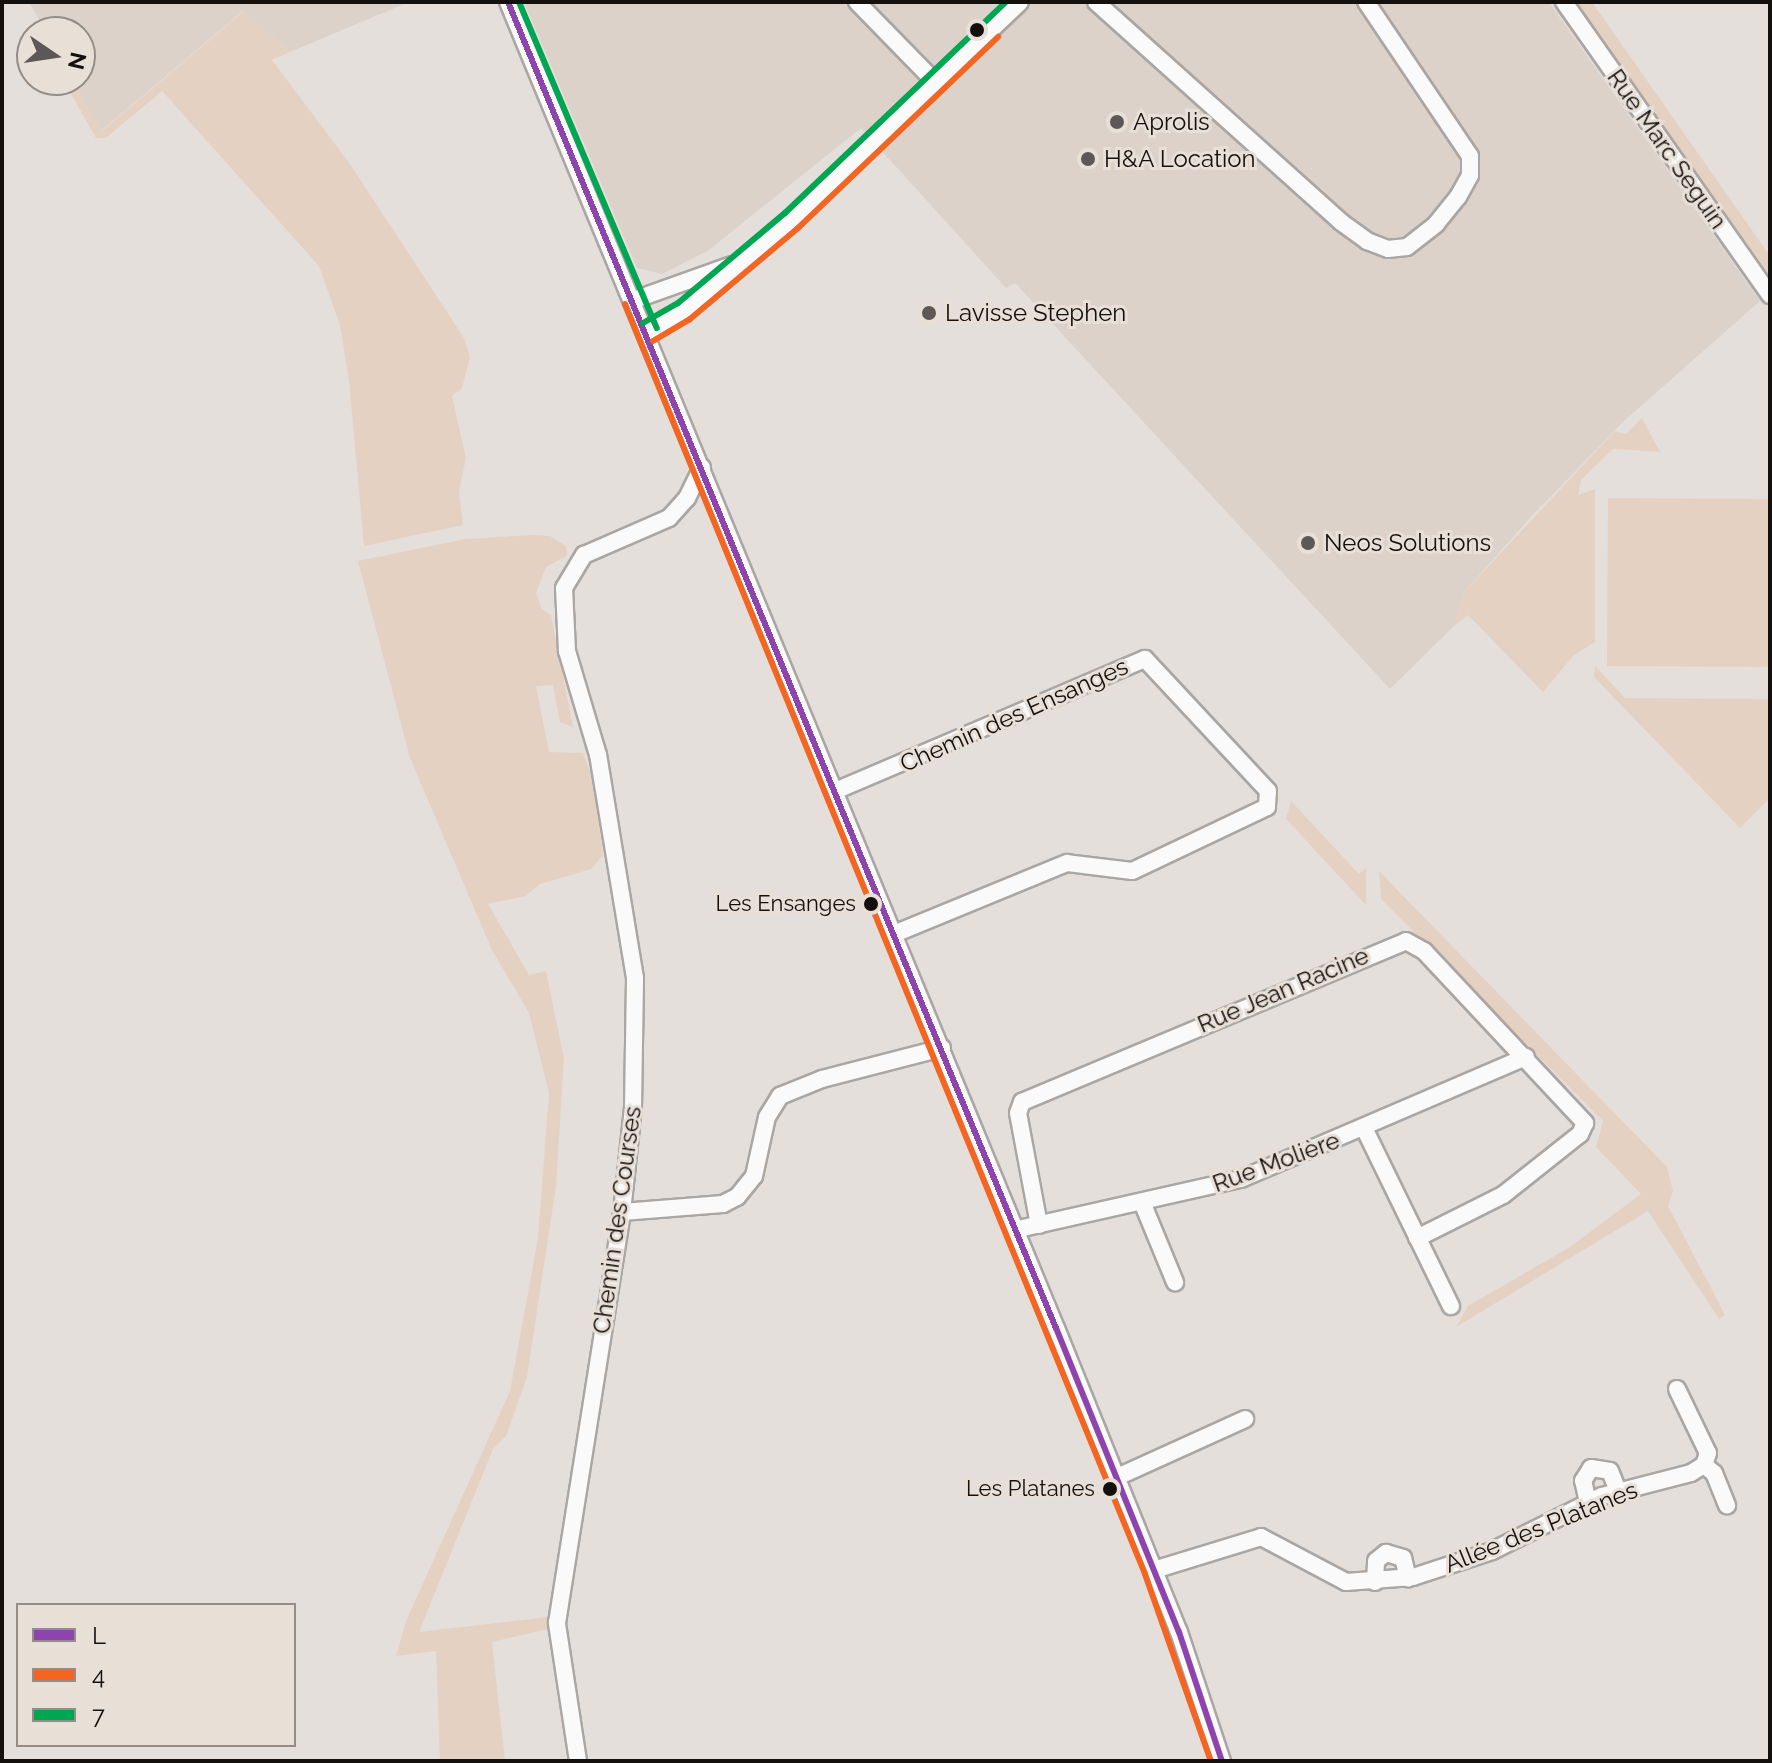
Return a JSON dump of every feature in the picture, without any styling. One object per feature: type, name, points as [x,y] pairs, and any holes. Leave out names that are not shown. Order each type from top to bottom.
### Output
[{"type":"street","points":[[508,2],[896,933],[1154,1570],[1222,1761]]},
{"type":"street","points":[[857,2],[936,83]]},
{"type":"street","points":[[648,332],[684,311],[733,265],[820,195],[1020,2]]},
{"type":"street","points":[[1096,2],[1341,222],[1367,241],[1388,249],[1407,247],[1436,224],[1458,197],[1470,175],[1470,156],[1366,2]]},
{"type":"street","name":"Rue Marc Seguin","points":[[1564,2],[1770,295]]},
{"type":"street","points":[[634,300],[733,265]]},
{"type":"street","name":"Chemin des Courses","points":[[578,1761],[557,1623],[622,1212],[633,1107],[635,978],[598,755],[567,651],[563,612],[569,576],[592,550],[669,518],[687,498],[702,467]]},
{"type":"street","name":"Chemin des Ensanges","points":[[835,791],[1010,720],[1136,660],[1152,662],[1268,791],[1267,807],[1132,871],[1067,863],[896,933]]},
{"type":"street","name":"Rue Jean Racine","points":[[1039,1225],[1018,1113],[1022,1102],[1398,941],[1414,942],[1424,951],[1581,1112],[1583,1130],[1503,1195],[1417,1238]]},
{"type":"street","points":[[622,1212],[723,1204],[737,1197],[754,1176],[767,1117],[780,1096],[822,1079],[942,1048]]},
{"type":"street","name":"Rue Molière","points":[[1014,1230],[1241,1179],[1365,1130],[1526,1057]]},
{"type":"street","points":[[1365,1130],[1451,1306]]},
{"type":"street","points":[[1142,1202],[1175,1282]]},
{"type":"street","points":[[1677,1389],[1708,1453],[1704,1465],[1714,1473],[1727,1505]]},
{"type":"street","points":[[1115,1478],[1245,1419]]},
{"type":"street","name":"Allée des Platanes","points":[[1154,1570],[1261,1537],[1278,1541],[1338,1580],[1375,1582],[1408,1578],[1492,1551],[1588,1502],[1618,1491],[1691,1473],[1704,1465]]},
{"type":"street","points":[[1588,1502],[1583,1481],[1591,1468],[1610,1471],[1618,1491]]},
{"type":"street","points":[[1375,1582],[1376,1561],[1386,1553],[1403,1558],[1408,1578]]},
{"type":"shaded area","points":[[29,2],[409,2],[290,52],[243,11],[101,131],[82,96],[96,96],[96,16],[37,16]]},
{"type":"shaded area","points":[[524,2],[1549,2],[1760,301],[1624,421],[1531,517],[1465,591],[1455,625],[1390,689],[1015,283],[1006,288],[861,128],[709,250],[662,274],[637,268]]},
{"type":"shaded area","points":[[1576,2],[1592,2],[1770,256],[1770,276]]},
{"type":"shaded area","points":[[244,11],[290,52],[272,60],[350,164],[464,338],[470,357],[462,388],[452,396],[466,458],[459,491],[463,525],[364,546],[349,380],[340,325],[319,266],[162,91],[106,138],[96,138],[72,96],[82,96],[102,131]]},
{"type":"shaded area","points":[[1642,418],[1660,452],[1613,449],[1581,480],[1578,495],[1595,489],[1595,642],[1574,655],[1543,692],[1468,615],[1455,625],[1465,591],[1615,431],[1626,434]]},
{"type":"shaded area","points":[[1608,498],[1770,499],[1770,667],[1607,666]]},
{"type":"shaded area","points":[[550,536],[566,546],[567,556],[546,567],[536,593],[542,609],[551,615],[573,727],[560,722],[553,685],[536,686],[549,752],[583,753],[593,779],[603,855],[591,869],[540,884],[526,896],[488,904],[529,975],[546,971],[564,1059],[556,1186],[527,1377],[506,1436],[493,1449],[419,1632],[548,1617],[548,1629],[492,1642],[505,1761],[440,1761],[436,1651],[396,1656],[406,1621],[510,1391],[538,1238],[549,1093],[529,1013],[492,950],[410,758],[358,561],[465,539]]},
{"type":"shaded area","points":[[1595,666],[1625,698],[1770,699],[1770,798],[1740,828],[1594,677]]},
{"type":"shaded area","points":[[1291,801],[1359,874],[1366,868],[1366,905],[1286,819]]},
{"type":"shaded area","points":[[1379,871],[1667,1167],[1673,1191],[1668,1206],[1725,1315],[1719,1319],[1648,1211],[1456,1327],[1468,1306],[1570,1247],[1641,1194],[1596,1147],[1603,1121],[1381,899]]},
{"type":"transit line","name":"L","points":[[508,2],[1056,1328],[1179,1632],[1222,1761]]},
{"type":"transit line","name":"7","points":[[519,2],[657,328]]},
{"type":"transit line","name":"7","points":[[643,323],[678,303],[785,213],[1006,2]]},
{"type":"transit line","name":"4","points":[[653,341],[690,319],[798,228],[998,37]]},
{"type":"transit line","name":"4","points":[[625,304],[1145,1574],[1211,1761]]},
{"type":"place","name":"Aprolis","points":[[1117,122]]},
{"type":"place","name":"H&A Location","points":[[1088,159]]},
{"type":"place","name":"Lavisse Stephen","points":[[929,313]]},
{"type":"place","name":"Neos Solutions","points":[[1308,543]]},
{"type":"place","name":"Les Ensanges","points":[[871,904]]},
{"type":"place","name":"Les Platanes","points":[[1110,1489]]}]
